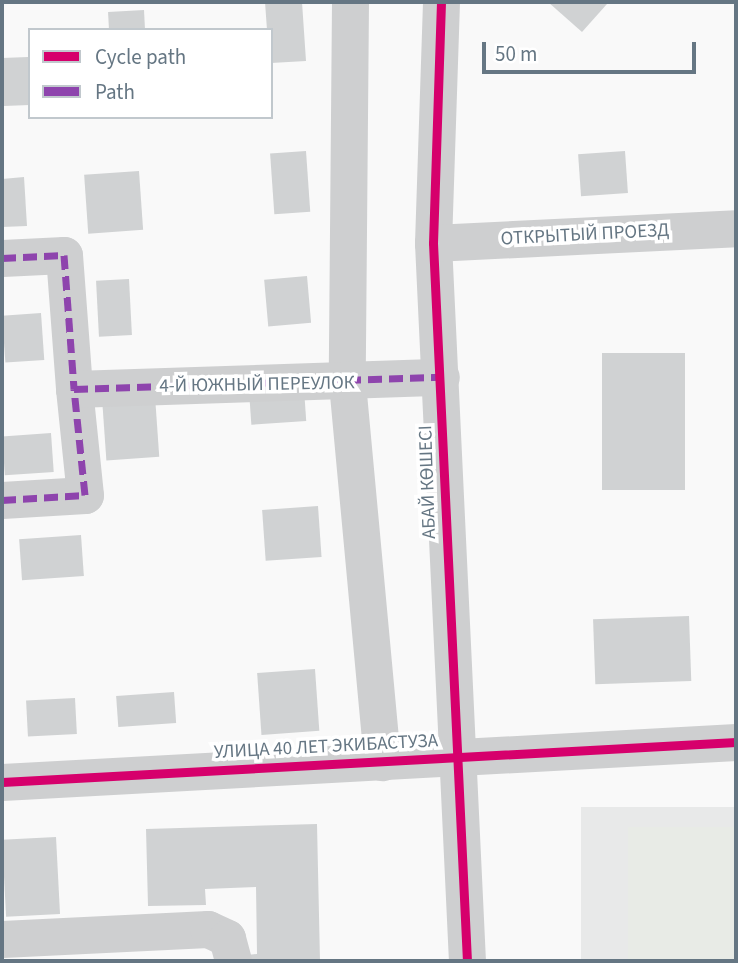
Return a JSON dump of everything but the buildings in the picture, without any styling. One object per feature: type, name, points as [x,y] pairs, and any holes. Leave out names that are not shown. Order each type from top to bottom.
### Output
[{"type":"street","points":[[350,2],[347,383],[382,762]]},
{"type":"street","name":"АБАЙ КӨШЕСІ","points":[[440,2],[433,243],[467,961]]},
{"type":"street","name":"ОТКРЫТЫЙ ПРОЕЗД","points":[[433,243],[736,228]]},
{"type":"street","points":[[2,258],[64,256],[85,495],[2,500]]},
{"type":"street","name":"4-Й ЮЖНЫЙ ПЕРЕУЛОК","points":[[74,389],[347,383],[441,377]]},
{"type":"street","name":"УЛИЦА 40 ЛЕТ ЭКИБАСТУЗА","points":[[2,782],[736,742]]},
{"type":"street","points":[[2,939],[122,948],[208,929],[227,938],[233,961]]},
{"type":"shaded area","points":[[581,807],[736,807],[736,961],[581,961]]},
{"type":"shaded area","points":[[628,827],[736,827],[736,961],[628,961]]},
{"type":"marked path","points":[[2,258],[64,255],[74,389]]},
{"type":"marked path","points":[[2,500],[85,495],[74,389],[441,377]]},
{"type":"cycle path","points":[[441,2],[433,243],[467,961]]},
{"type":"cycle path","points":[[2,782],[736,742]]}]
